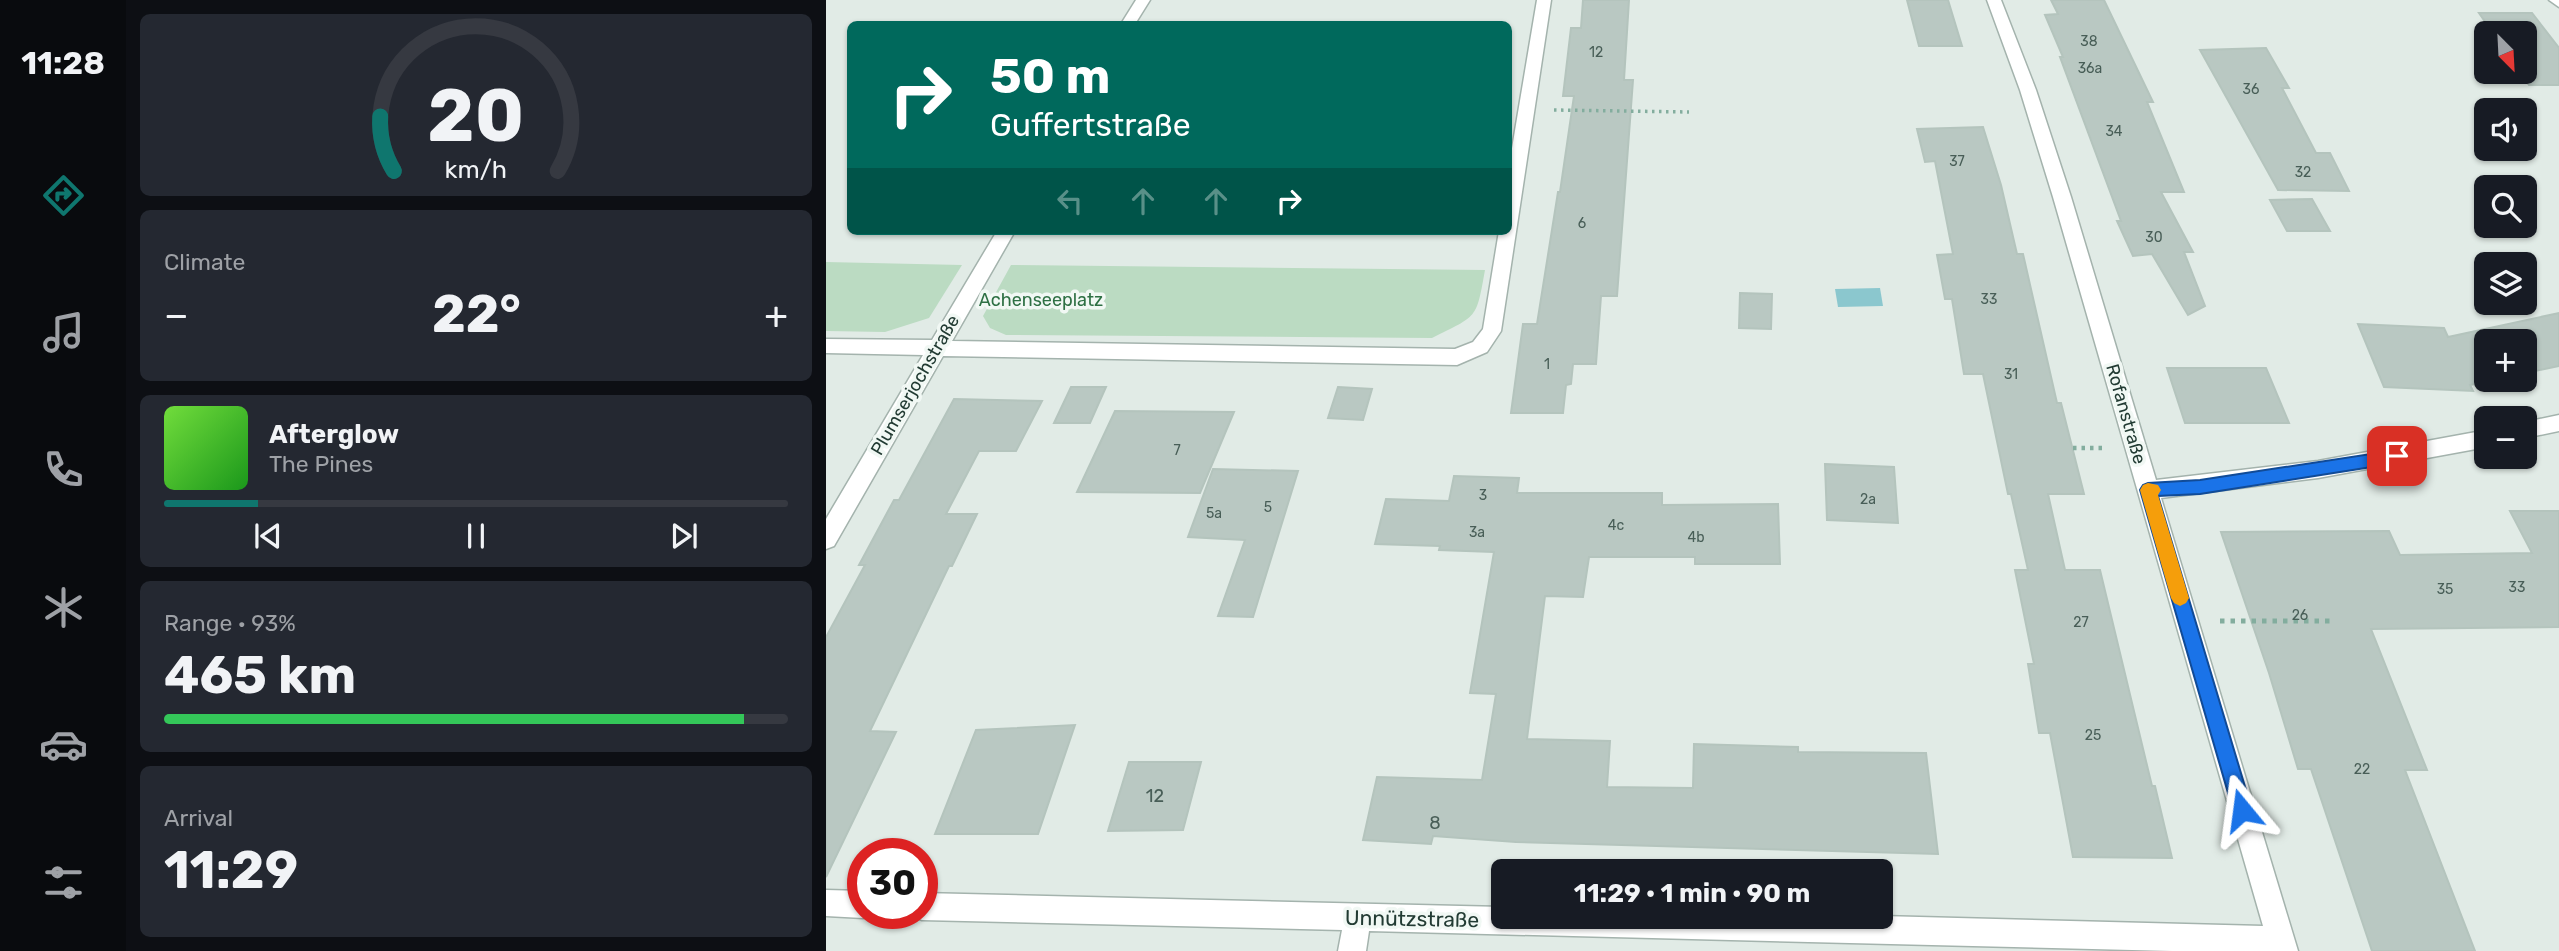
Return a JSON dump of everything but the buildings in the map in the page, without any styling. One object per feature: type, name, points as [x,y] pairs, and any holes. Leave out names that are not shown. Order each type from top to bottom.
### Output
[{"type":"street","points":[[1130,21],[1143,0]]},
{"type":"street","points":[[1512,206],[1544,0]]},
{"type":"street","name":"Rofanstraße","points":[[1994,0],[2028,90],[2062,197],[2282,946]]},
{"type":"street","name":"Plumserjochstraße","points":[[826,539],[1004,235]]},
{"type":"street","points":[[826,346],[1457,357],[1480,347],[1492,331],[1507,235]]},
{"type":"street","points":[[2537,428],[2559,423]]},
{"type":"street","points":[[2148,490],[2200,487],[2361,463],[2474,441]]},
{"type":"street","points":[[826,903],[847,904]]},
{"type":"street","name":"Unnützstraße","points":[[938,906],[2282,946]]},
{"type":"street","points":[[1352,951],[1358,918]]},
{"type":"path","points":[[1528,110],[1689,111]]},
{"type":"path","points":[[2073,448],[2105,448]]},
{"type":"path","points":[[2213,621],[2331,621]]},
{"type":"green space","name":"Achenseeplatz","points":[[826,262],[962,265],[929,318],[885,332],[826,331]]},
{"type":"green space","name":"Achenseeplatz","points":[[1011,265],[1485,270],[1479,298],[1472,314],[1467,320],[1432,338],[1006,335],[990,328],[983,316]]},
{"type":"water","points":[[1880,288],[1883,306],[1838,307],[1835,289]]},
{"type":"slow traffic","points":[[2153,490],[2148,490],[2180,598]]},
{"type":"route","points":[[2242,810],[2148,490],[2200,487],[2397,456]]}]
